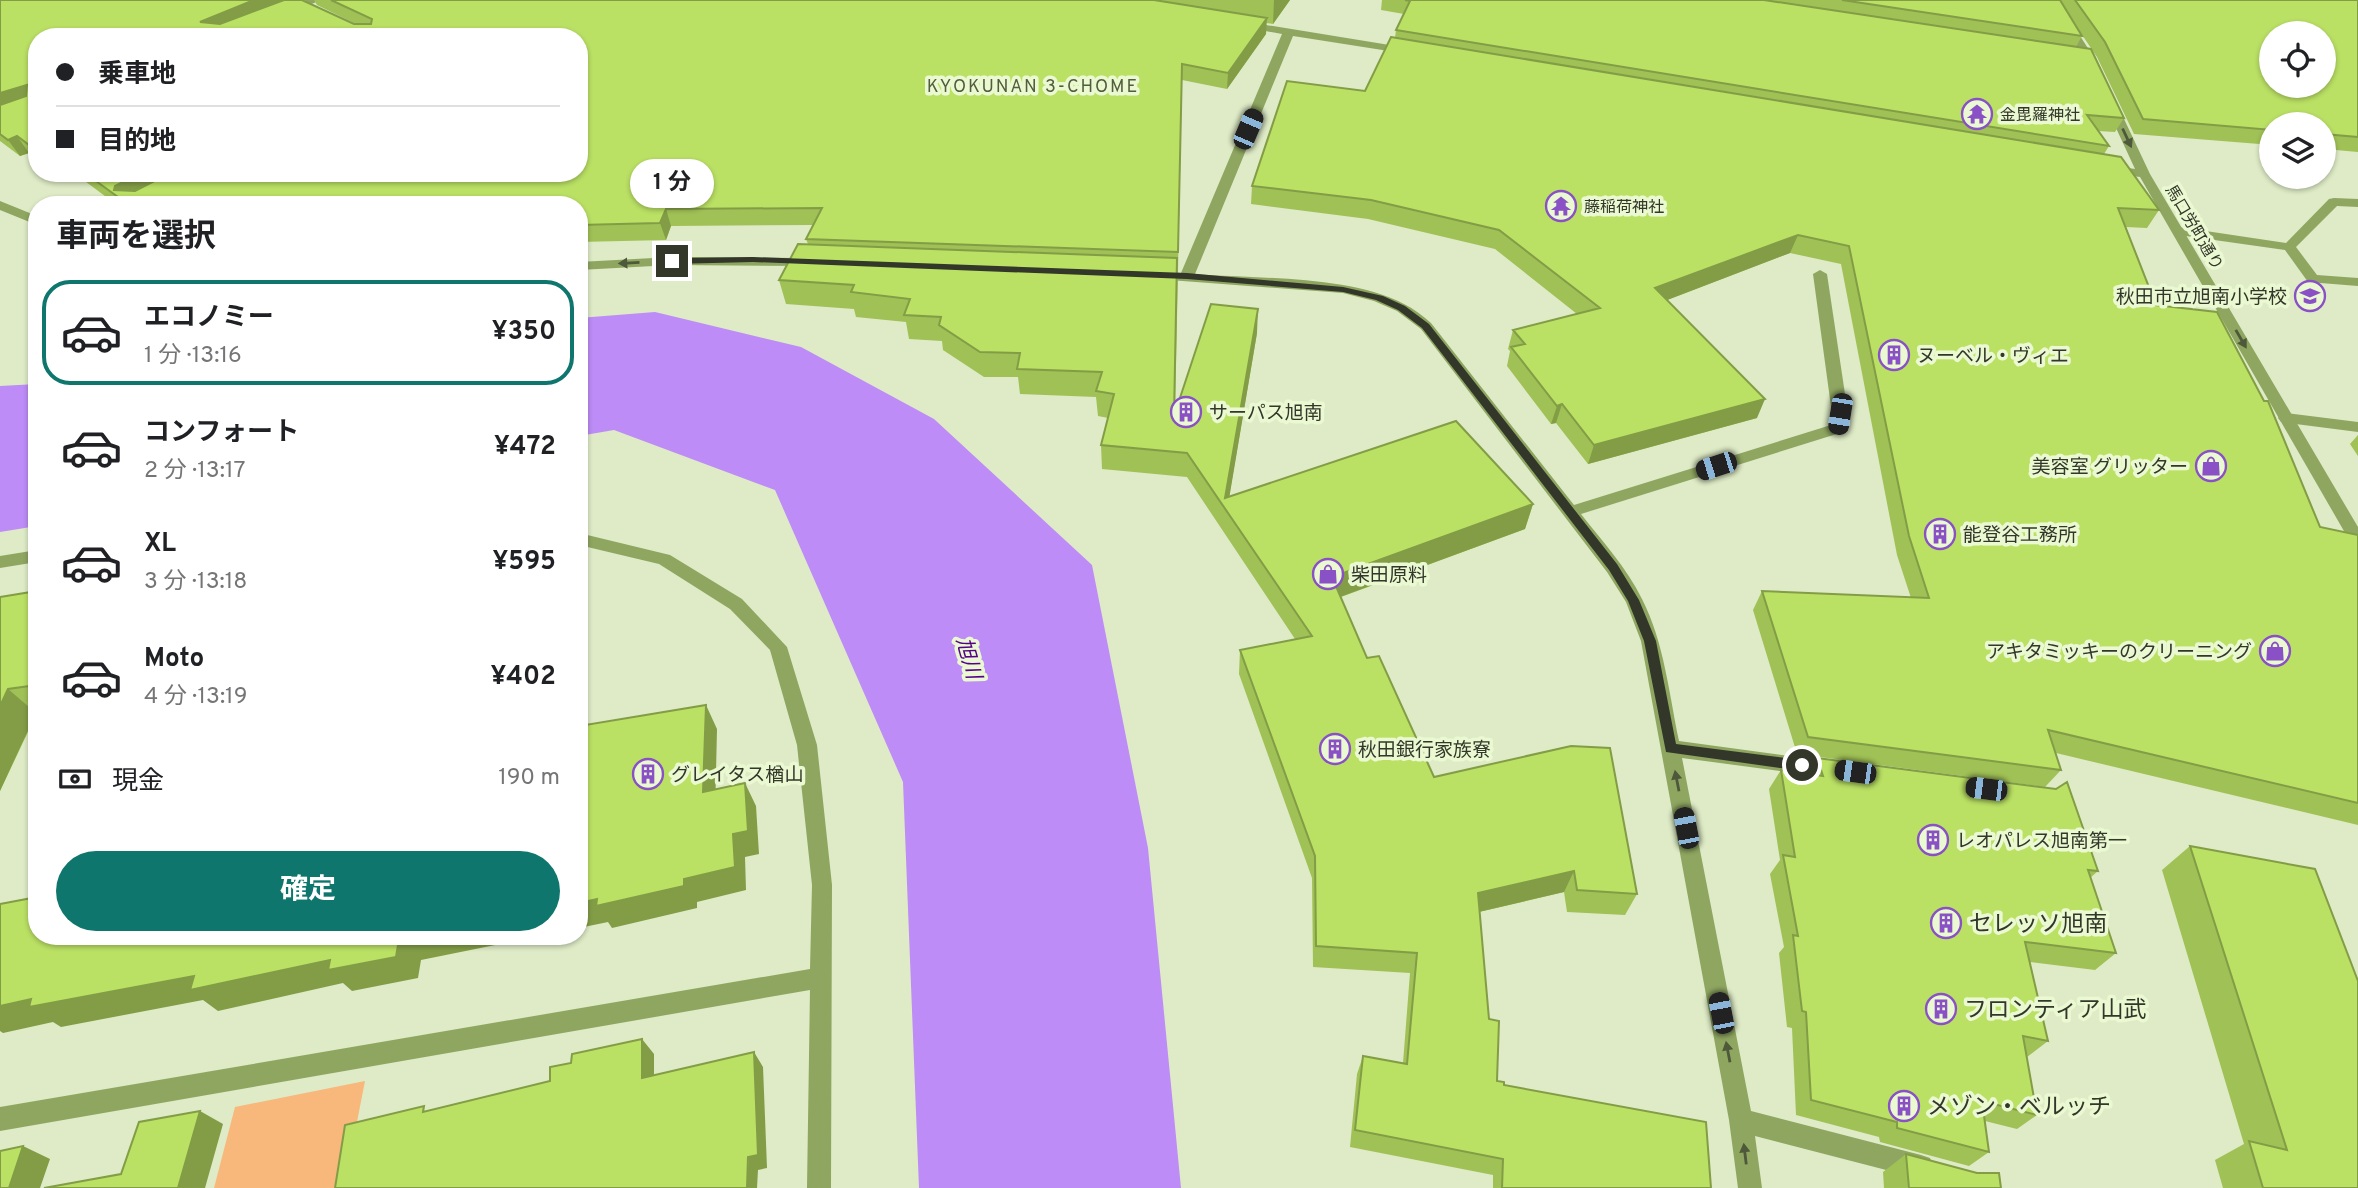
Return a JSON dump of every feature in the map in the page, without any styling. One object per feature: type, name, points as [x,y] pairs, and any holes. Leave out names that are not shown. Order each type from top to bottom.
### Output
[{"type":"street","name":"馬口労町通り","points":[[2052,0],[2089,58],[2144,174],[2358,541]]},
{"type":"street","points":[[279,14],[302,5],[315,5]]},
{"type":"street","points":[[1224,21],[1425,54]]},
{"type":"street","points":[[1187,276],[1289,31]]},
{"type":"street","points":[[2076,56],[2089,58]]},
{"type":"street","points":[[2090,165],[2144,174]]},
{"type":"street","points":[[2289,247],[2334,202],[2358,203]]},
{"type":"street","points":[[0,205],[28,217]]},
{"type":"street","points":[[2179,231],[2289,247],[2313,279],[2358,282]]},
{"type":"street","points":[[588,266],[686,261],[823,262]]},
{"type":"street","points":[[1145,274],[1343,289],[1379,298],[1402,308],[1426,326],[1613,567],[1634,600],[1650,641],[1741,1119],[1750,1188]]},
{"type":"street","points":[[1570,512],[1838,428],[1840,414],[1820,274]]},
{"type":"street","points":[[2286,418],[2358,427]]},
{"type":"street","points":[[588,542],[664,559],[736,604],[778,647],[807,746],[822,885],[819,1188]]},
{"type":"street","points":[[0,562],[28,557]]},
{"type":"street","points":[[1670,748],[1848,771]]},
{"type":"street","points":[[0,1119],[823,977]]},
{"type":"street","points":[[1741,1119],[1947,1174]]},
{"type":"shaded area","points":[[365,1081],[344,1188],[214,1188],[235,1107]]},
{"type":"water","name":"旭川","points":[[655,312],[801,347],[934,419],[1092,565],[1148,848],[1181,1188],[919,1188],[903,782],[775,490],[614,430],[588,434],[588,317]]},
{"type":"water","points":[[28,384],[28,527],[0,532],[0,386]]},
{"type":"building","points":[[0,0],[254,0],[200,22],[220,24],[284,0],[302,0],[354,24],[371,24],[372,19],[331,0],[1154,0],[1267,18],[1228,73],[1182,64],[1178,252],[806,239],[822,208],[666,209],[660,223],[588,225],[588,196],[117,196],[97,182],[123,182],[115,186],[114,190],[135,191],[152,182],[588,182],[588,28],[28,28],[28,144],[17,136],[8,140],[0,134],[0,105],[26,96],[27,85],[0,93]]},
{"type":"building","points":[[1405,0],[1764,0],[2091,49],[2124,118],[2087,115],[2109,146],[1396,30],[1410,1]]},
{"type":"building","points":[[1842,0],[2060,0],[2082,36]]},
{"type":"building","points":[[2075,0],[2358,0],[2358,137],[2336,135],[2336,112],[2259,112],[2259,129],[2143,119],[2105,42]]},
{"type":"building","points":[[1391,37],[2121,157],[2159,210],[2118,208],[2156,305],[2217,312],[2264,401],[2268,401],[2320,527],[2358,535],[2358,803],[2048,730],[2061,770],[1808,737],[1762,591],[1929,598],[1909,536],[1849,246],[1798,235],[1655,288],[1765,399],[1594,445],[1562,404],[1557,406],[1511,347],[1525,344],[1513,330],[1600,308],[1499,230],[1371,200],[1252,186],[1287,81],[1365,91]]},
{"type":"building","points":[[798,244],[1177,258],[1174,416],[1211,304],[1258,309],[1225,498],[1456,421],[1533,504],[1332,577],[1367,658],[1379,656],[1434,777],[1571,746],[1610,748],[1637,894],[1577,890],[1574,871],[1478,893],[1489,1019],[1499,1021],[1497,1081],[1504,1082],[1504,1085],[1706,1122],[1711,1188],[1502,1188],[1503,1159],[1355,1130],[1363,1056],[1407,1064],[1417,953],[1316,946],[1315,856],[1240,650],[1312,636],[1187,453],[1101,445],[1114,394],[1096,391],[1102,372],[1017,369],[1020,353],[980,352],[939,325],[941,317],[904,315],[910,299],[851,292],[854,285],[779,280]]},
{"type":"building","points":[[28,592],[28,686],[8,689],[0,706],[0,597]]},
{"type":"building","points":[[706,705],[703,792],[745,783],[748,831],[733,834],[735,867],[684,879],[684,886],[596,906],[597,899],[588,901],[588,725]]},
{"type":"building","points":[[1817,758],[2056,789],[2067,782],[2098,871],[2088,870],[2116,953],[2025,942],[2048,1041],[2023,1036],[2037,1115],[1982,1101],[1989,1152],[1897,1128],[1897,1122],[1811,1100],[1806,1012],[1802,1011],[1793,935],[1798,936],[1783,855],[1795,857],[1781,770],[1823,776]]},
{"type":"building","points":[[2190,846],[2315,869],[2358,981],[2358,1188],[2263,1188],[2249,1141],[2287,1150]]},
{"type":"building","points":[[28,899],[28,945],[398,945],[396,957],[328,970],[330,960],[190,990],[194,976],[29,1007],[31,999],[0,1006],[0,904]]},
{"type":"building","points":[[642,1039],[642,1078],[754,1052],[758,1155],[748,1157],[747,1188],[335,1188],[345,1125],[424,1106],[423,1112],[550,1081],[550,1067],[571,1063],[572,1054]]},
{"type":"building","points":[[200,1111],[178,1188],[44,1188],[121,1174],[139,1122]]},
{"type":"building","points":[[23,1146],[9,1188],[0,1188],[0,1151]]},
{"type":"building","points":[[1906,1154],[1977,1173],[1999,1173],[2001,1188],[1909,1188]]},
{"type":"place","name":"金毘羅神社","points":[[1977,114]]},
{"type":"place","name":"藤稲荷神社","points":[[1561,206]]},
{"type":"place","name":"秋田市立旭南小学校","points":[[2310,296]]},
{"type":"place","name":"ヌーベル・ヴィエ","points":[[1894,355]]},
{"type":"place","name":"サーパス旭南","points":[[1186,412]]},
{"type":"place","name":"美容室 グリッター","points":[[2211,466]]},
{"type":"place","name":"能登谷工務所","points":[[1940,534]]},
{"type":"place","name":"柴田原料","points":[[1328,574]]},
{"type":"place","name":"アキタミッキーのクリーニング","points":[[2275,651]]},
{"type":"place","name":"秋田銀行家族寮","points":[[1335,749]]},
{"type":"place","name":"グレイタス楢山","points":[[648,774]]},
{"type":"place","name":"レオパレス旭南第一","points":[[1933,840]]},
{"type":"place","name":"セレッソ旭南","points":[[1946,923]]},
{"type":"place","name":"フロンティア山武","points":[[1941,1009]]},
{"type":"place","name":"メゾン・ベルッチ","points":[[1904,1106]]},
{"type":"district","name":"KYOKUNAN 3-CHOME","points":[[1033,86]]},
{"type":"route","points":[[672,261],[753,260],[1187,276],[1343,289],[1379,298],[1402,308],[1426,326],[1613,567],[1634,600],[1650,641],[1670,748],[1802,765]]}]
